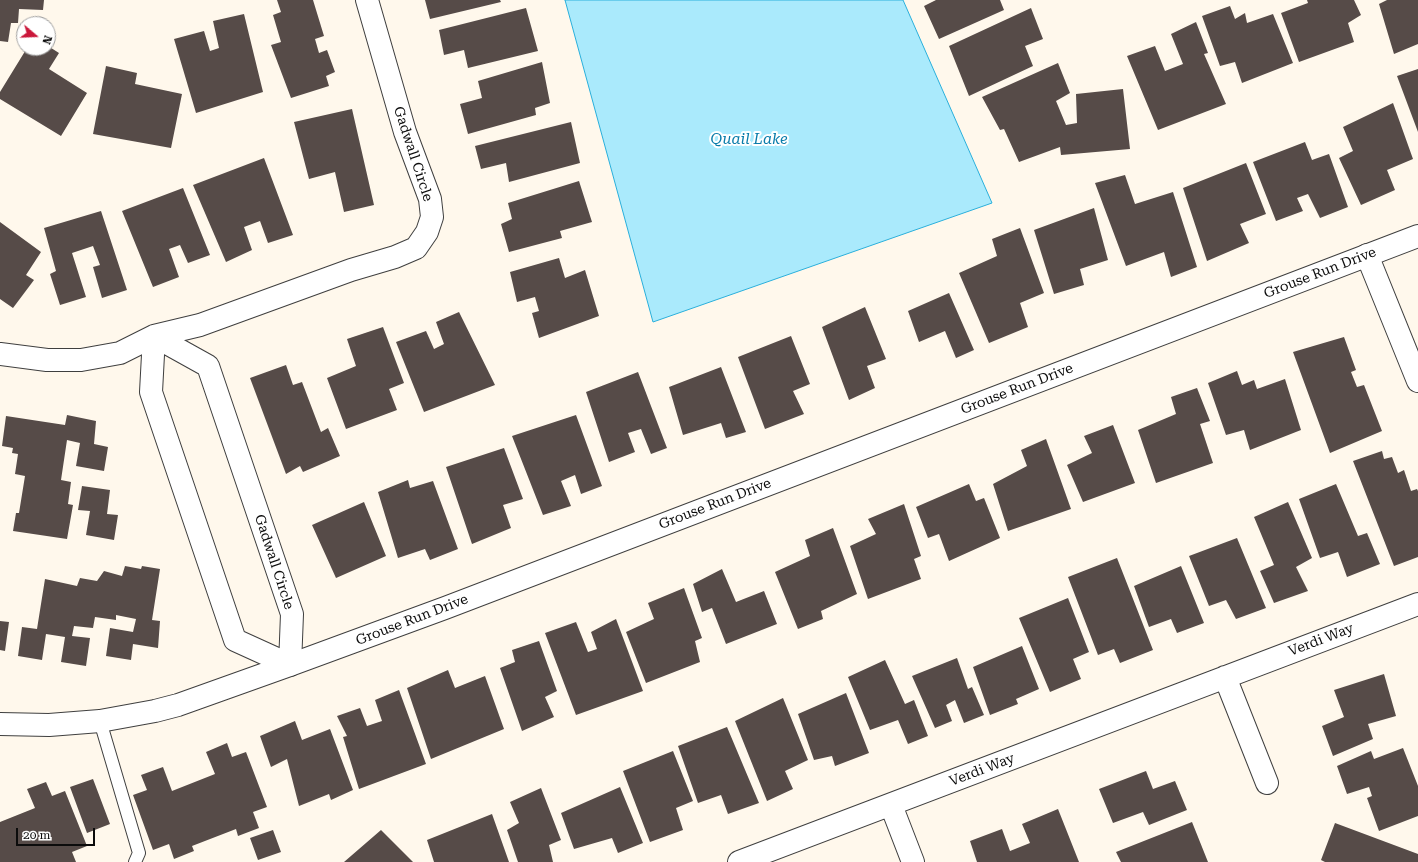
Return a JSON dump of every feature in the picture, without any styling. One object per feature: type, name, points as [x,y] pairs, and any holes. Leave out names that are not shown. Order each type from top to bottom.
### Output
[{"type":"street","name":"Gadwall Circle","points":[[0,354],[46,360],[81,360],[120,352],[154,336],[200,325],[351,270],[395,258],[416,248],[427,232],[432,218],[430,199],[405,132],[367,0]]},
{"type":"street","name":"Grouse Run Drive","points":[[0,724],[48,725],[100,720],[155,711],[178,705],[445,608],[1418,236]]},
{"type":"street","points":[[1367,255],[1418,381]]},
{"type":"street","name":"Gadwall Circle","points":[[154,336],[208,366],[292,614],[290,665]]},
{"type":"street","points":[[154,336],[151,392],[235,640],[290,665]]},
{"type":"street","name":"Verdi Way","points":[[739,862],[1418,604]]},
{"type":"street","points":[[1225,677],[1267,783]]},
{"type":"street","points":[[891,805],[913,862]]},
{"type":"lane","points":[[100,720],[139,853],[135,862]]},
{"type":"water","name":"Quail Lake","points":[[565,0],[903,0],[992,203],[653,322]]},
{"type":"building","points":[[0,0],[44,0],[43,10],[19,9],[18,16],[16,16],[16,23],[11,23],[8,42],[0,41]]},
{"type":"building","points":[[277,0],[313,0],[324,36],[315,39],[319,53],[327,50],[335,72],[326,76],[329,86],[291,98],[271,45],[281,42],[273,15],[281,12]]},
{"type":"building","points":[[425,0],[500,0],[501,2],[430,19]]},
{"type":"building","points":[[936,0],[1000,0],[1004,10],[939,39],[924,6]]},
{"type":"building","points":[[1307,0],[1354,0],[1361,15],[1348,23],[1354,42],[1299,62],[1281,13],[1308,3]]},
{"type":"building","points":[[1387,0],[1418,0],[1418,44],[1394,54],[1379,4]]},
{"type":"building","points":[[1230,6],[1235,19],[1245,13],[1247,23],[1273,14],[1293,63],[1242,83],[1235,62],[1220,66],[1202,16]]},
{"type":"building","points":[[526,8],[538,51],[468,68],[464,50],[444,55],[439,30]]},
{"type":"building","points":[[1031,8],[1043,39],[1025,46],[1033,66],[969,96],[949,46]]},
{"type":"building","points":[[244,14],[263,92],[196,113],[174,39],[204,31],[210,51],[219,48],[213,21]]},
{"type":"building","points":[[1196,22],[1208,53],[1204,54],[1226,104],[1158,130],[1127,56],[1155,46],[1165,71],[1183,64],[1171,34]]},
{"type":"building","points":[[56,51],[59,53],[49,69],[87,93],[61,136],[0,99],[0,92],[22,56],[56,56]]},
{"type":"building","points":[[542,62],[550,103],[535,108],[536,115],[468,134],[460,104],[482,98],[478,81]]},
{"type":"building","points":[[1058,63],[1070,93],[1056,101],[1066,125],[1077,123],[1076,94],[1123,89],[1130,149],[1061,155],[1060,147],[1019,162],[1004,129],[1000,130],[982,97]]},
{"type":"building","points":[[106,66],[137,73],[135,84],[182,94],[171,148],[93,134]]},
{"type":"building","points":[[1418,69],[1418,132],[1397,76]]},
{"type":"building","points":[[1393,103],[1413,159],[1387,170],[1395,190],[1361,205],[1339,158],[1353,151],[1343,127]]},
{"type":"building","points":[[352,109],[374,205],[344,212],[335,172],[309,179],[294,122]]},
{"type":"building","points":[[571,122],[580,163],[509,182],[506,163],[481,169],[475,146]]},
{"type":"building","points":[[1305,142],[1312,160],[1329,154],[1348,207],[1320,218],[1308,194],[1297,198],[1303,211],[1276,221],[1253,162]]},
{"type":"building","points":[[264,158],[293,235],[268,243],[260,221],[244,227],[252,250],[226,262],[193,185]]},
{"type":"building","points":[[1246,163],[1266,214],[1240,224],[1249,243],[1207,261],[1183,188]]},
{"type":"building","points":[[1125,175],[1135,204],[1173,192],[1197,267],[1171,277],[1164,252],[1126,266],[1095,183]]},
{"type":"building","points":[[579,181],[592,222],[560,231],[562,238],[509,252],[501,224],[512,219],[508,203]]},
{"type":"building","points":[[183,188],[210,255],[188,263],[180,245],[169,249],[179,277],[153,287],[122,211]]},
{"type":"building","points":[[1094,208],[1108,260],[1080,269],[1084,285],[1054,294],[1034,230]]},
{"type":"building","points":[[101,211],[127,290],[102,298],[93,267],[100,265],[93,246],[72,253],[86,297],[60,305],[50,274],[56,271],[44,228]]},
{"type":"building","points":[[0,222],[41,252],[26,275],[34,280],[13,308],[0,299]]},
{"type":"building","points":[[1020,228],[1044,293],[1020,303],[1028,327],[989,343],[959,273],[997,256],[992,239]]},
{"type":"building","points":[[559,258],[565,278],[585,270],[599,316],[539,338],[532,313],[539,311],[535,297],[517,302],[510,272]]},
{"type":"building","points":[[949,293],[974,350],[956,358],[945,331],[919,342],[908,311]]},
{"type":"building","points":[[865,307],[886,359],[867,366],[875,388],[849,400],[822,327]]},
{"type":"building","points":[[459,312],[495,385],[424,412],[396,342],[426,331],[434,349],[444,344],[436,322]]},
{"type":"building","points":[[383,327],[404,383],[389,389],[397,410],[346,429],[327,378],[356,366],[347,339]]},
{"type":"building","points":[[791,336],[810,384],[793,391],[804,414],[765,429],[738,357]]},
{"type":"building","points":[[1344,337],[1356,370],[1351,372],[1357,387],[1364,385],[1382,431],[1330,453],[1293,352]]},
{"type":"building","points":[[286,365],[293,385],[302,382],[321,432],[328,428],[340,456],[303,472],[300,466],[286,474],[250,378]]},
{"type":"building","points":[[721,367],[746,432],[726,438],[721,423],[683,435],[669,387]]},
{"type":"building","points":[[1237,371],[1242,385],[1254,380],[1257,389],[1285,379],[1301,430],[1250,450],[1244,430],[1226,435],[1208,383]]},
{"type":"building","points":[[638,372],[667,448],[651,454],[641,429],[628,433],[635,452],[609,462],[586,392]]},
{"type":"building","points":[[1197,388],[1210,421],[1200,424],[1213,463],[1156,483],[1138,430],[1176,414],[1171,397]]},
{"type":"building","points":[[67,415],[96,421],[94,444],[108,447],[104,471],[76,466],[80,443],[67,440],[61,480],[71,482],[68,504],[73,505],[67,539],[13,531],[16,513],[19,513],[25,476],[15,474],[18,454],[12,453],[13,448],[2,446],[6,416],[65,425]]},
{"type":"building","points":[[576,415],[602,486],[581,494],[575,475],[561,481],[571,506],[543,515],[512,436]]},
{"type":"building","points":[[1113,425],[1135,483],[1083,502],[1067,465],[1092,453],[1084,436]]},
{"type":"building","points":[[1046,439],[1071,509],[1008,531],[993,484],[1027,466],[1021,450]]},
{"type":"building","points":[[504,448],[523,499],[503,505],[511,528],[472,544],[446,467]]},
{"type":"building","points":[[1382,451],[1384,459],[1392,457],[1398,473],[1404,470],[1411,491],[1417,489],[1418,491],[1418,557],[1394,566],[1353,461]]},
{"type":"building","points":[[408,480],[410,488],[433,481],[458,549],[430,560],[425,549],[398,558],[378,492]]},
{"type":"building","points":[[969,484],[976,501],[984,498],[1000,538],[949,561],[939,534],[928,538],[916,507]]},
{"type":"building","points":[[1336,484],[1358,536],[1367,533],[1380,564],[1347,577],[1338,552],[1320,558],[1299,499]]},
{"type":"building","points":[[82,486],[110,490],[107,514],[118,515],[114,540],[86,535],[90,511],[78,510]]},
{"type":"building","points":[[364,502],[386,556],[336,578],[312,525]]},
{"type":"building","points":[[1288,502],[1312,558],[1296,567],[1308,591],[1274,603],[1260,571],[1274,565],[1254,517]]},
{"type":"building","points":[[904,504],[921,556],[914,559],[921,579],[868,599],[850,546],[876,534],[868,519]]},
{"type":"building","points":[[833,528],[857,594],[821,611],[823,619],[798,629],[775,572],[810,556],[805,540]]},
{"type":"building","points":[[1237,538],[1266,608],[1236,619],[1226,600],[1209,606],[1189,556]]},
{"type":"building","points":[[1117,558],[1153,650],[1120,663],[1114,649],[1098,655],[1068,577]]},
{"type":"building","points":[[125,566],[141,569],[142,566],[160,569],[152,620],[160,621],[158,648],[133,644],[131,660],[106,656],[110,628],[133,632],[136,619],[116,615],[116,620],[95,617],[93,628],[74,626],[72,636],[90,638],[86,666],[61,662],[65,637],[46,634],[42,660],[18,656],[22,627],[37,629],[45,579],[77,586],[80,578],[97,581],[104,571],[122,576]]},
{"type":"building","points":[[1181,566],[1204,623],[1177,633],[1171,619],[1149,627],[1134,586]]},
{"type":"building","points":[[722,569],[736,602],[764,591],[777,624],[726,644],[712,608],[702,612],[693,584]]},
{"type":"building","points":[[684,588],[702,638],[695,641],[700,662],[646,683],[626,632],[654,619],[648,603]]},
{"type":"building","points":[[1068,598],[1089,652],[1073,659],[1081,679],[1050,692],[1019,618]]},
{"type":"building","points":[[616,619],[643,691],[576,715],[545,633],[576,622],[588,652],[597,649],[591,632]]},
{"type":"building","points":[[0,621],[9,622],[5,651],[0,650]]},
{"type":"building","points":[[539,641],[557,691],[545,697],[554,717],[522,731],[500,668],[515,662],[512,650]]},
{"type":"building","points":[[1022,646],[1039,689],[1016,699],[1018,704],[990,715],[973,667]]},
{"type":"building","points":[[957,658],[968,689],[972,687],[984,715],[964,723],[955,700],[946,705],[952,721],[935,728],[912,676]]},
{"type":"building","points":[[885,660],[905,704],[914,700],[928,736],[908,744],[898,720],[870,730],[848,677]]},
{"type":"building","points":[[448,670],[455,688],[485,676],[504,729],[431,759],[407,688]]},
{"type":"building","points":[[1384,674],[1396,716],[1368,724],[1373,739],[1333,756],[1322,726],[1344,717],[1334,690]]},
{"type":"building","points":[[399,690],[426,764],[359,789],[343,737],[347,736],[337,716],[360,708],[367,726],[382,721],[375,700]]},
{"type":"building","points":[[846,693],[869,753],[835,766],[832,756],[814,760],[798,714]]},
{"type":"building","points":[[783,698],[808,760],[785,771],[793,789],[767,801],[735,721]]},
{"type":"building","points":[[295,721],[302,740],[330,729],[353,790],[331,800],[329,794],[299,806],[287,759],[271,767],[260,736]]},
{"type":"building","points":[[727,727],[759,803],[728,814],[721,795],[698,803],[678,746]]},
{"type":"building","points":[[227,743],[232,757],[246,752],[267,807],[253,812],[259,828],[238,836],[236,829],[192,846],[194,851],[174,859],[169,844],[153,850],[133,795],[147,790],[141,775],[163,767],[172,791],[215,774],[206,752]]},
{"type":"building","points":[[1403,748],[1418,786],[1418,816],[1379,831],[1367,798],[1372,796],[1369,787],[1347,794],[1337,766],[1371,751],[1374,759]]},
{"type":"building","points":[[673,751],[693,801],[676,808],[683,830],[650,842],[623,771]]},
{"type":"building","points":[[1146,771],[1153,789],[1175,781],[1187,810],[1149,825],[1143,812],[1113,823],[1099,789]]},
{"type":"building","points":[[93,779],[110,824],[87,833],[70,787]]},
{"type":"building","points":[[46,782],[52,796],[65,791],[87,846],[72,852],[76,862],[0,862],[0,822],[35,808],[27,789]]},
{"type":"building","points":[[620,787],[643,843],[618,853],[612,838],[574,849],[561,813]]},
{"type":"building","points":[[541,788],[561,840],[549,845],[553,862],[518,862],[507,830],[519,823],[510,802]]},
{"type":"building","points":[[1058,809],[1079,862],[977,862],[970,841],[1002,829],[1010,851],[1030,843],[1022,824]]},
{"type":"building","points":[[492,814],[509,862],[434,862],[427,840]]},
{"type":"building","points":[[1192,822],[1208,862],[1121,862],[1116,852]]},
{"type":"building","points":[[1335,823],[1418,854],[1418,862],[1325,862],[1321,860]]},
{"type":"building","points":[[273,830],[281,852],[258,860],[250,838]]},
{"type":"building","points":[[381,830],[413,862],[344,862]]}]
